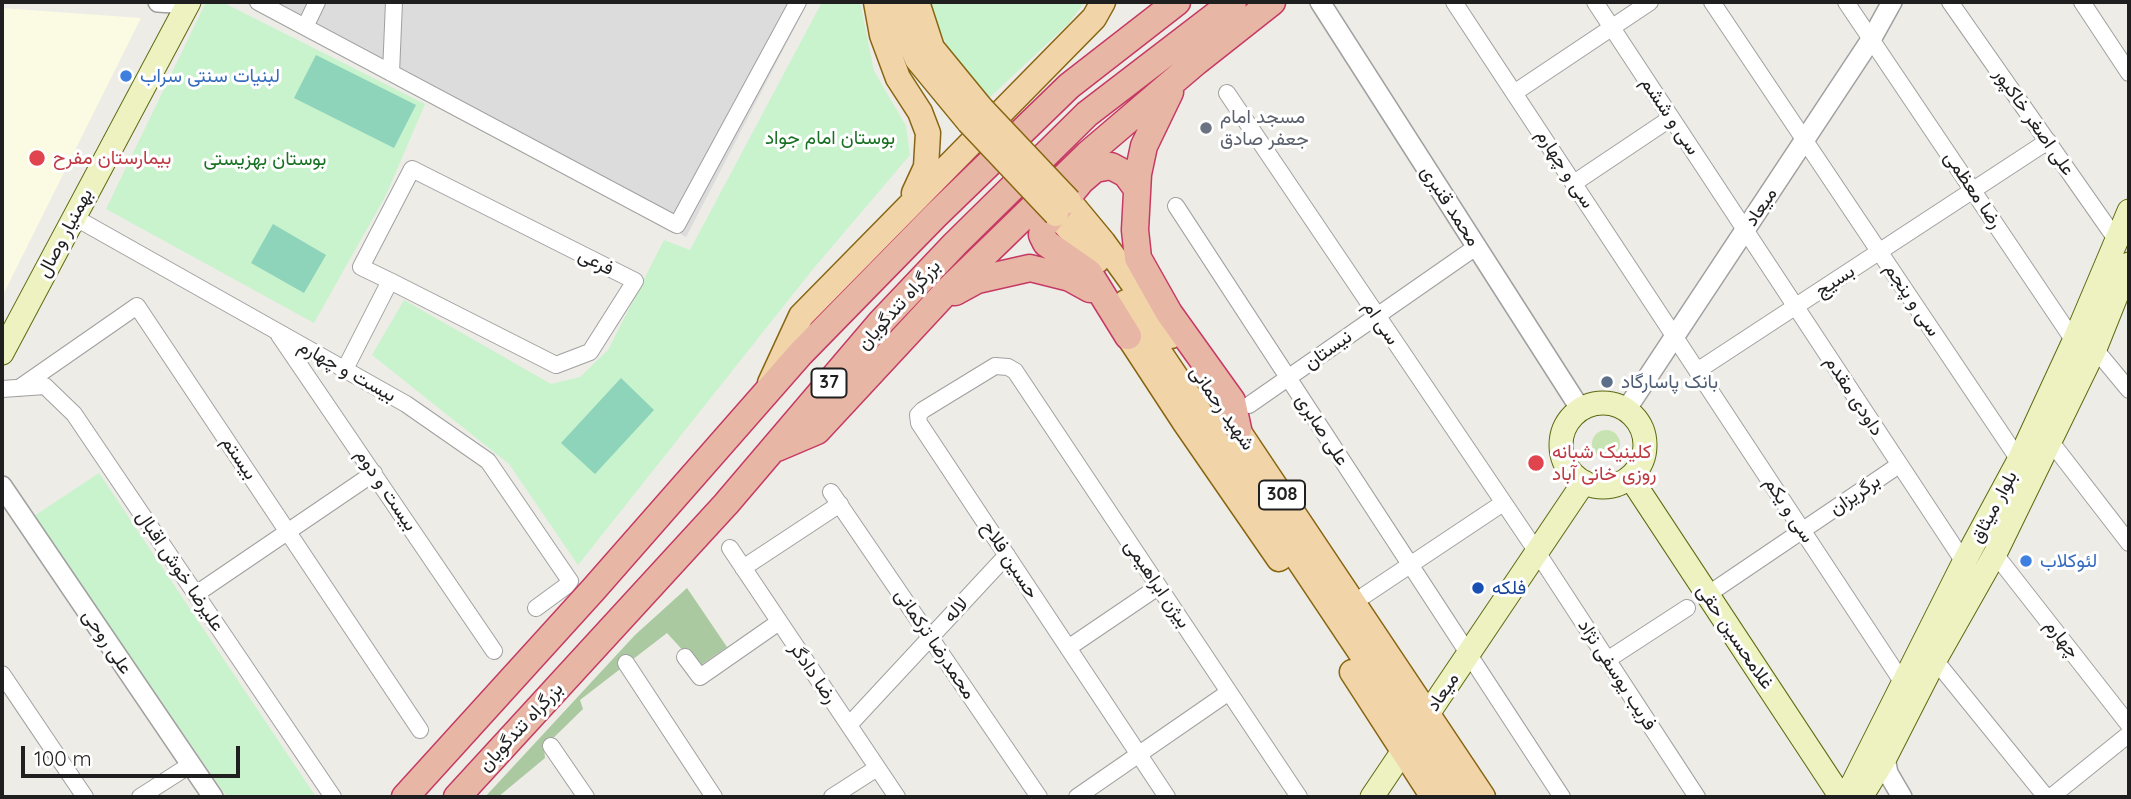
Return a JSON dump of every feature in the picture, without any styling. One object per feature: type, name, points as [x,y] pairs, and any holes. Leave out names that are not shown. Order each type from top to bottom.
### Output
[{"type":"highway","name":"بزرگراه تندگویان","points":[[405,797],[584,600],[691,475],[761,401],[801,353],[935,216],[1069,86],[1177,2]]},
{"type":"highway","name":"بزرگراه تندگویان","points":[[457,797],[726,504],[881,322],[955,244],[1072,128],[1233,2]]},
{"type":"highway","points":[[772,450],[817,431],[947,290],[1088,154],[1196,62],[1272,2]]},
{"type":"highway","points":[[1196,62],[1173,87],[1144,146],[1137,189],[1135,230],[1138,258],[1169,313],[1232,401],[1238,429]]},
{"type":"highway","points":[[1128,336],[1089,273],[1045,243],[1041,235],[1066,199],[1095,169],[1111,166],[1126,174],[1137,189]]},
{"type":"highway","points":[[916,324],[959,288],[978,280],[1030,268],[1070,278],[1093,291],[1128,336]]},
{"type":"main road","name":"بهمنیار وصال","points":[[2,353],[188,2]]},
{"type":"main road","points":[[876,2],[882,35],[898,78],[920,111],[928,132],[926,167],[909,204]]},
{"type":"main road","name":"308","points":[[899,2],[906,33],[918,59],[1063,207]]},
{"type":"main road","name":"308","points":[[917,2],[932,48],[976,116]]},
{"type":"main road","points":[[761,401],[801,316],[1094,18],[1103,2]]},
{"type":"main road","name":"شهید رحمانی","points":[[1063,207],[1103,242],[1238,429],[1415,733],[1433,797]]},
{"type":"main road","name":"شهید رحمانی","points":[[1063,207],[1457,797]]},
{"type":"main road","name":"بلوار میثاق","points":[[1852,796],[1903,683],[2019,460],[2118,242],[2129,211]]},
{"type":"main road","name":"بلوار میثاق","points":[[1852,796],[1885,758],[1935,660],[1995,554],[2095,349],[2129,264]]},
{"type":"main road","name":"شهید رحمانی","points":[[1128,336],[1276,554],[1415,733],[1483,797]]},
{"type":"main road","points":[[1603,403],[1626,410],[1636,418],[1645,442],[1639,467],[1620,484],[1608,487],[1584,482],[1574,475],[1562,453],[1565,428],[1571,418],[1581,410],[1603,403]]},
{"type":"main road","name":"غلامحسین حقی","points":[[1630,477],[1828,778],[1852,796]]},
{"type":"main road","name":"میعاد","points":[[1373,797],[1584,482]]},
{"type":"street","points":[[158,2],[188,2]]},
{"type":"street","points":[[258,2],[677,225],[798,2]]},
{"type":"street","points":[[305,27],[317,2]]},
{"type":"street","points":[[391,73],[394,2]]},
{"type":"street","name":"محمد قنبری","points":[[1320,2],[1581,410]]},
{"type":"street","name":"سی و چهارم","points":[[1454,2],[1675,336]]},
{"type":"street","name":"سی و ششم","points":[[1595,2],[1745,229]]},
{"type":"street","points":[[1514,93],[1650,2]]},
{"type":"street","name":"سی و پنجم","points":[[1712,2],[2019,460]]},
{"type":"street","name":"رضا معظمی","points":[[1846,2],[2074,341]]},
{"type":"street","name":"میعاد","points":[[1626,410],[1872,38],[1892,2]]},
{"type":"street","name":"علی اصغر خاکپور","points":[[1950,2],[2118,242]]},
{"type":"street","points":[[2082,2],[2129,73]]},
{"type":"street","name":"سی ام","points":[[1227,93],[1537,552]]},
{"type":"street","points":[[1574,183],[1671,118]]},
{"type":"street","name":"بسیج","points":[[1697,371],[2048,141]]},
{"type":"street","name":"فرعی","points":[[412,169],[635,281],[590,352],[556,365],[390,281],[361,267],[412,169]]},
{"type":"street","name":"علی صابری","points":[[1176,206],[1562,797]]},
{"type":"street","name":"بیست و چهارم","points":[[74,217],[406,404],[488,461],[570,581],[536,608]]},
{"type":"street","name":"داودی مقدم","points":[[1745,229],[1964,562]]},
{"type":"street","name":"نیستان","points":[[1249,405],[1476,247]]},
{"type":"street","points":[[345,369],[390,281]]},
{"type":"street","name":"بیستم","points":[[19,388],[137,306],[420,730]]},
{"type":"street","name":"بیست و دوم","points":[[276,331],[494,651]]},
{"type":"street","name":"سی و یکم","points":[[1675,336],[1903,683]]},
{"type":"street","points":[[2074,341],[2095,349],[2129,390]]},
{"type":"street","name":"حسین فلاح","points":[[1015,371],[995,366],[984,371],[923,410],[918,415],[919,423],[1167,797]]},
{"type":"street","name":"بیژن ابراهیمی","points":[[1015,371],[1299,797]]},
{"type":"street","name":"علیرضا خوش اقبال","points":[[2,390],[45,386],[74,414],[333,797]]},
{"type":"street","points":[[2051,442],[2129,543]]},
{"type":"street","name":"برگریزان","points":[[1707,595],[1899,465]]},
{"type":"street","points":[[196,594],[374,473]]},
{"type":"street","name":"علی روحی","points":[[2,486],[213,797]]},
{"type":"street","name":"محمدرضا ترکمانی","points":[[743,568],[836,498],[1039,797]]},
{"type":"street","points":[[1366,595],[1503,503]]},
{"type":"street","name":"رضا دادگر","points":[[730,548],[897,797]]},
{"type":"street","name":"فریب یوسفی نژاد","points":[[1537,552],[1697,797]]},
{"type":"street","name":"چهارم","points":[[1995,554],[2129,725]]},
{"type":"street","name":"لاله","points":[[849,725],[1007,555]]},
{"type":"street","points":[[1068,648],[1158,587]]},
{"type":"street","points":[[1607,660],[1687,608]]},
{"type":"street","points":[[685,656],[700,677],[779,622]]},
{"type":"street","points":[[1935,660],[2046,797]]},
{"type":"street","points":[[626,663],[714,797]]},
{"type":"street","points":[[2,674],[85,797]]},
{"type":"street","points":[[1076,797],[1229,692]]},
{"type":"street","points":[[2052,797],[2129,734]]},
{"type":"street","points":[[551,746],[586,797]]},
{"type":"street","points":[[1885,758],[1888,774],[1902,797]]},
{"type":"street","points":[[140,797],[191,765]]},
{"type":"street","points":[[832,797],[877,768]]},
{"type":"shaded area","points":[[244,2],[808,2],[686,237]]},
{"type":"shaded area","name":"بیمارستان مفرح","points":[[2,8],[141,18],[2,297]]},
{"type":"green space","name":"بوستان بهزیستی","points":[[206,2],[222,2],[425,104],[386,195],[314,323],[106,209]]},
{"type":"green space","name":"بوستان امام جواد","points":[[822,2],[860,2],[874,71],[906,126],[910,155],[813,269],[578,565],[509,464],[372,355],[404,300],[551,384],[580,377],[608,350],[664,240],[690,250]]},
{"type":"green space","points":[[928,2],[1085,2],[1068,24],[989,98],[952,58]]},
{"type":"green space","points":[[316,55],[416,105],[394,148],[294,98]]},
{"type":"green space","points":[[273,224],[326,255],[304,293],[251,263]]},
{"type":"green space","points":[[621,378],[654,410],[595,474],[561,443]]},
{"type":"green space","points":[[1606,430],[1616,434],[1620,444],[1616,454],[1606,458],[1596,454],[1592,444],[1596,434]]},
{"type":"green space","points":[[99,473],[316,797],[227,797],[34,516]]},
{"type":"green space","points":[[687,588],[727,647],[698,667],[667,633],[580,700],[583,709],[544,747],[545,758],[498,797],[485,797],[635,635]]},
{"type":"place","name":"لبنیات سنتی سراب","points":[[126,76]]},
{"type":"place","name":"مسجد امام جعفر صادق","points":[[1206,128]]},
{"type":"place","name":"بیمارستان مفرح","points":[[37,158]]},
{"type":"place","name":"بانک پاسارگاد","points":[[1607,382]]},
{"type":"place","name":"کلینیک شبانه روزی خانی آباد","points":[[1536,463]]},
{"type":"place","name":"لئوکلاب","points":[[2026,561]]},
{"type":"place","name":"فلکه","points":[[1478,588]]}]
